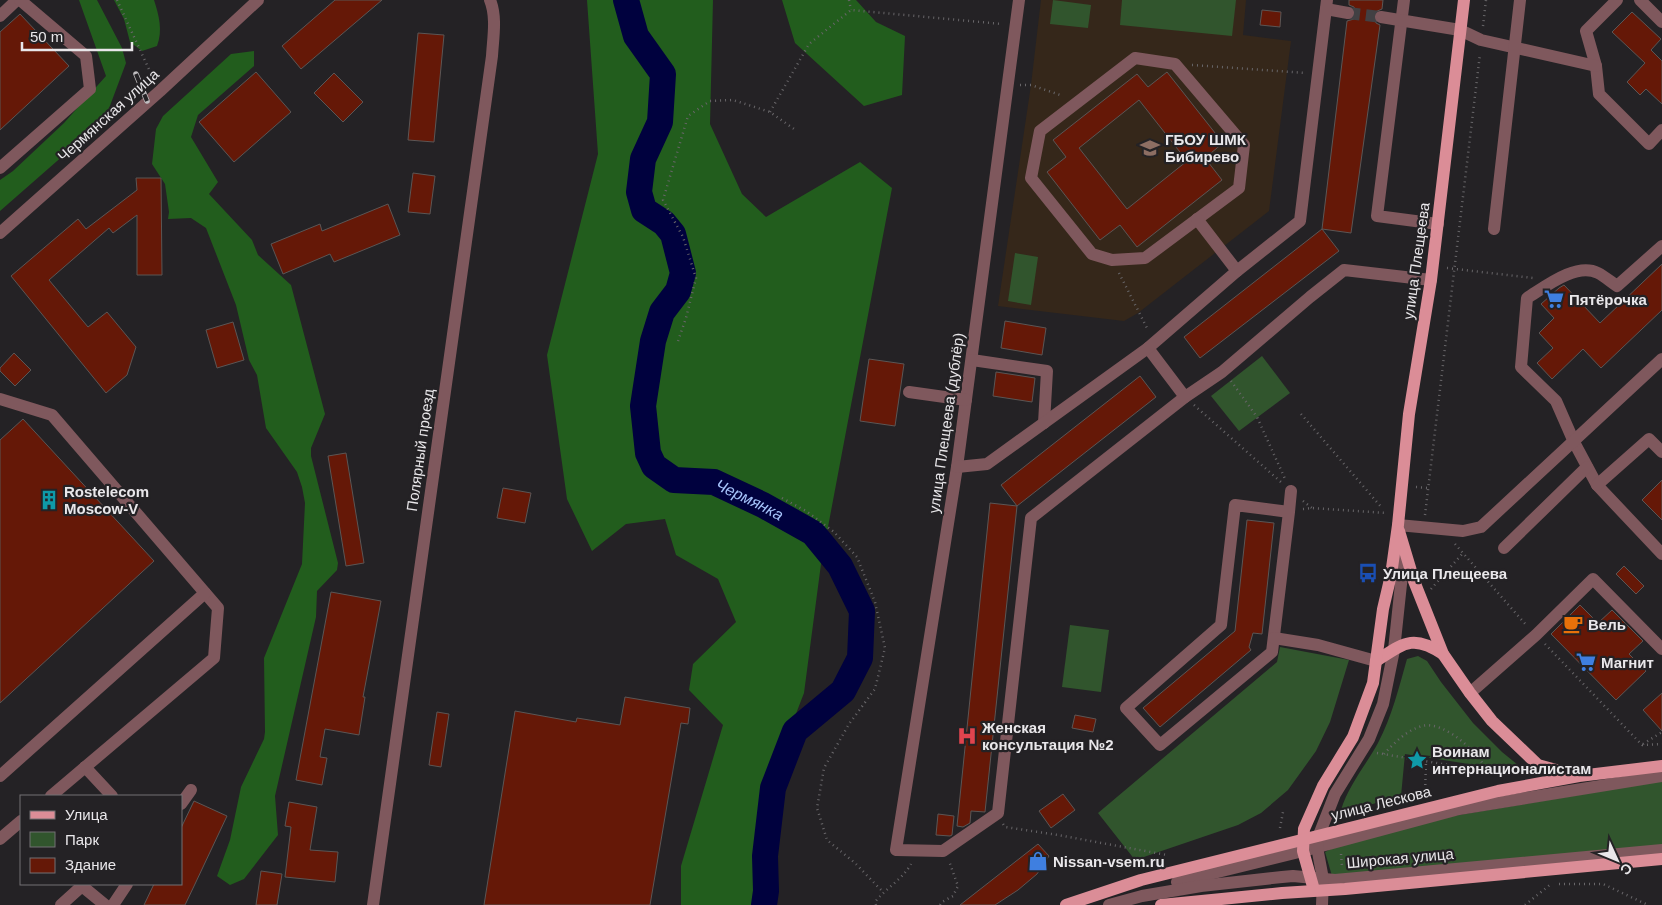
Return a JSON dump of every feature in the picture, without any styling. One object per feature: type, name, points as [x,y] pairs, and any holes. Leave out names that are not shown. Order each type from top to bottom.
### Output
[{"type":"main road","name":"улица Плещеева","points":[[1303,845],[1304,829],[1323,786],[1353,737],[1373,683],[1383,609],[1391,575],[1398,526],[1409,414],[1431,280],[1464,0]]},
{"type":"main road","name":"улица Плещеева","points":[[1398,526],[1414,581],[1443,654],[1470,693],[1492,722],[1538,765],[1579,776]]},
{"type":"main road","name":"улица Плещеева","points":[[1376,661],[1407,643],[1417,642],[1431,646],[1443,654]]},
{"type":"main road","name":"улица Лескова","points":[[1066,905],[1141,880],[1303,845],[1498,791],[1579,776],[1662,766]]},
{"type":"main road","points":[[1303,845],[1317,884]]},
{"type":"main road","points":[[1164,905],[1317,884],[1345,889],[1662,859]]},
{"type":"street","points":[[0,16],[19,0],[86,56],[90,89],[0,168]]},
{"type":"street","name":"Чермянская улица","points":[[0,233],[160,91],[258,0]]},
{"type":"street","name":"Полярный проезд","points":[[373,905],[492,56],[494,32],[490,0]]},
{"type":"street","name":"улица Плещеева (дублёр)","points":[[919,851],[896,850],[957,467],[1019,0]]},
{"type":"street","points":[[1404,0],[1377,216],[1438,224]]},
{"type":"street","points":[[1494,229],[1520,0]]},
{"type":"street","points":[[1616,0],[1586,31],[1596,66],[1599,94],[1649,144],[1662,130]]},
{"type":"street","points":[[1640,0],[1662,22]]},
{"type":"street","points":[[957,467],[987,464],[1148,348],[1237,271],[1300,221],[1326,5],[1348,13]]},
{"type":"street","points":[[1381,17],[1460,30],[1481,40],[1596,66]]},
{"type":"street","points":[[1135,58],[1175,64],[1244,145],[1239,188],[1145,258],[1112,260],[1092,254],[1032,178],[1040,131],[1135,58]]},
{"type":"street","points":[[1197,219],[1237,271]]},
{"type":"street","points":[[1662,246],[1617,286],[1596,272],[1574,271],[1527,298],[1521,367],[1556,401],[1574,442],[1597,485],[1662,554]]},
{"type":"street","points":[[919,851],[943,851],[998,813],[1030,518],[1185,397],[1222,372],[1344,270],[1431,280]]},
{"type":"street","points":[[1148,348],[1185,397]]},
{"type":"street","points":[[1398,526],[1463,531],[1481,527],[1662,359]]},
{"type":"street","points":[[972,360],[1047,371],[1044,423]]},
{"type":"street","points":[[909,392],[966,400]]},
{"type":"street","points":[[0,399],[52,415],[218,608],[214,658],[52,795]]},
{"type":"street","points":[[1597,485],[1649,439],[1662,452]]},
{"type":"street","points":[[1504,548],[1587,468]]},
{"type":"street","points":[[1289,512],[1235,505],[1220,625],[1126,708],[1160,745],[1272,652],[1289,512],[1291,491]]},
{"type":"street","points":[[1321,905],[1317,884],[1318,841],[1335,794],[1369,739],[1383,704],[1394,650],[1405,554]]},
{"type":"street","points":[[1470,693],[1536,635],[1593,579],[1662,649]]},
{"type":"street","points":[[0,776],[205,593]]},
{"type":"street","points":[[1274,638],[1318,645],[1376,661]]},
{"type":"street","points":[[85,767],[111,795]]},
{"type":"street","name":"улица Лескова","points":[[1318,841],[1458,809],[1662,776]]},
{"type":"street","points":[[182,803],[191,790]]},
{"type":"street","points":[[0,839],[20,822]]},
{"type":"street","name":"Широкая улица","points":[[1142,896],[1176,882],[1303,845]]},
{"type":"street","name":"Широкая улица","points":[[1109,905],[1142,896],[1210,885],[1293,876],[1317,884],[1662,850]]},
{"type":"street","points":[[113,905],[126,885]]},
{"type":"street","points":[[61,905],[82,886],[105,905]]},
{"type":"path","points":[[117,0],[160,91]]},
{"type":"path","points":[[849,0],[851,10]]},
{"type":"path","points":[[1424,528],[1486,0]]},
{"type":"path","points":[[770,112],[809,44],[851,10],[1016,25]]},
{"type":"path","points":[[1175,64],[1318,74]]},
{"type":"path","points":[[1008,84],[1031,85],[1079,102]]},
{"type":"path","points":[[678,341],[696,278],[684,238],[663,200],[688,116],[710,101],[733,100],[770,112],[794,129]]},
{"type":"path","points":[[1112,260],[1138,312]]},
{"type":"path","points":[[1432,266],[1554,281]]},
{"type":"path","points":[[1230,381],[1257,417],[1291,491]]},
{"type":"path","points":[[1185,397],[1291,491]]},
{"type":"path","points":[[1301,414],[1382,508]]},
{"type":"path","points":[[1416,487],[1428,488]]},
{"type":"path","points":[[782,498],[806,511],[834,532],[857,557],[875,602],[885,648],[876,689],[849,724],[824,768],[817,808],[827,840],[855,863],[883,892]]},
{"type":"path","points":[[1289,512],[1312,508],[1386,513]]},
{"type":"path","points":[[1426,585],[1428,592],[1463,553]]},
{"type":"path","points":[[1384,754],[1405,735],[1422,726],[1430,725],[1444,730],[1467,745],[1484,763],[1487,771]]},
{"type":"path","points":[[1642,745],[1662,732]]},
{"type":"path","points":[[1369,751],[1508,774]]},
{"type":"path","points":[[1425,795],[1426,761]]},
{"type":"path","points":[[1280,828],[1283,812]]},
{"type":"path","points":[[998,813],[1005,828],[1058,835],[1167,856]]},
{"type":"path","points":[[1341,846],[1342,875]]},
{"type":"path","points":[[876,905],[875,902],[883,892],[905,874],[919,851]]},
{"type":"path","points":[[940,905],[953,896],[958,886],[952,867],[943,851]]},
{"type":"path","points":[[1525,905],[1551,884],[1603,884],[1648,905]]},
{"type":"shaded area","name":"ГБОУ ШМК Бибирево","points":[[1041,0],[1246,0],[1243,35],[1291,41],[1269,211],[1138,313],[1124,321],[998,306],[1031,85]]},
{"type":"green space","points":[[79,0],[97,0],[122,48],[126,63],[105,119],[0,211],[0,180],[13,171],[64,123],[106,76]]},
{"type":"green space","points":[[114,0],[154,0],[160,29],[157,46],[142,51],[130,42],[124,19]]},
{"type":"green space","points":[[587,0],[713,0],[710,124],[742,194],[766,217],[860,162],[892,188],[821,564],[804,693],[765,794],[755,905],[681,905],[681,866],[723,725],[689,690],[693,664],[736,622],[718,579],[676,555],[665,519],[626,524],[592,551],[567,499],[547,355],[598,154]]},
{"type":"green space","points":[[782,0],[856,0],[876,22],[905,36],[902,95],[864,106],[795,43]]},
{"type":"green space","points":[[1053,0],[1091,5],[1088,28],[1050,24]]},
{"type":"green space","points":[[1122,0],[1236,0],[1232,36],[1120,25]]},
{"type":"green space","points":[[254,51],[254,66],[198,115],[191,137],[218,182],[209,194],[252,240],[258,255],[291,285],[325,414],[311,448],[311,456],[338,563],[337,570],[317,591],[316,617],[275,796],[278,835],[244,879],[230,885],[217,876],[230,840],[241,787],[264,739],[264,658],[302,564],[305,503],[297,472],[266,428],[257,375],[249,360],[236,305],[206,228],[191,218],[168,219],[169,212],[165,184],[152,164],[156,129],[163,116],[231,54]]},
{"type":"green space","points":[[1015,253],[1038,257],[1031,305],[1008,301]]},
{"type":"green space","points":[[1262,356],[1290,393],[1239,431],[1211,396]]},
{"type":"green space","points":[[1070,625],[1109,630],[1101,692],[1062,687]]},
{"type":"green space","points":[[1280,647],[1349,660],[1330,722],[1316,751],[1288,790],[1261,813],[1238,825],[1135,860],[1098,813],[1277,662]]},
{"type":"green space","points":[[1418,656],[1427,661],[1473,723],[1518,765],[1507,770],[1405,754],[1401,796],[1341,810],[1353,784],[1383,733],[1395,701],[1407,659]]},
{"type":"green space","points":[[1662,781],[1662,846],[1332,876],[1325,852],[1333,848],[1453,816]]},
{"type":"building","points":[[335,0],[382,0],[301,69],[282,46]]},
{"type":"building","points":[[1349,0],[1383,0],[1382,9],[1375,12],[1373,16],[1376,23],[1380,25],[1351,233],[1322,229],[1347,21],[1354,19],[1356,14],[1354,7],[1349,5]]},
{"type":"building","points":[[1262,10],[1281,12],[1280,27],[1260,25]]},
{"type":"building","points":[[1632,12],[1661,39],[1651,50],[1662,61],[1662,104],[1646,89],[1640,95],[1627,82],[1645,63],[1612,32]]},
{"type":"building","points":[[20,14],[69,66],[0,130],[0,32]]},
{"type":"building","points":[[418,33],[444,35],[434,142],[408,140]]},
{"type":"building","points":[[256,72],[291,112],[234,162],[199,122]]},
{"type":"building","points":[[1167,72],[1223,143],[1205,158],[1222,180],[1137,247],[1120,225],[1100,240],[1047,172],[1066,157],[1053,140],[1137,74],[1148,87]],"holes":[[[1139,100],[1187,161],[1127,209],[1079,148]]]},
{"type":"building","points":[[334,73],[363,102],[343,122],[314,93]]},
{"type":"building","points":[[413,173],[435,176],[430,214],[408,212]]},
{"type":"building","points":[[136,178],[161,178],[162,275],[137,275],[137,215],[113,233],[109,228],[49,280],[88,327],[107,312],[136,347],[127,375],[106,393],[11,276],[78,219],[86,229],[137,190]]},
{"type":"building","points":[[388,204],[400,235],[334,262],[330,254],[283,274],[271,244],[320,224],[322,231]]},
{"type":"building","points":[[1322,229],[1339,251],[1200,358],[1184,337]]},
{"type":"building","points":[[1662,264],[1662,310],[1601,368],[1583,349],[1552,379],[1537,363],[1553,348],[1539,333],[1554,318],[1541,304],[1559,288],[1564,285],[1600,323]]},
{"type":"building","points":[[1005,321],[1046,328],[1042,355],[1001,348]]},
{"type":"building","points":[[233,322],[244,360],[217,368],[206,330]]},
{"type":"building","points":[[14,353],[31,370],[15,386],[0,371],[0,368]]},
{"type":"building","points":[[869,359],[904,364],[895,426],[860,421]]},
{"type":"building","points":[[996,372],[1035,378],[1032,402],[993,396]]},
{"type":"building","points":[[1140,376],[1156,397],[1017,506],[1001,485]]},
{"type":"building","name":"Rostelecom Moscow-V","points":[[23,419],[154,561],[0,703],[0,440]]},
{"type":"building","points":[[346,453],[364,563],[346,566],[328,456]]},
{"type":"building","points":[[1662,480],[1662,520],[1642,500]]},
{"type":"building","points":[[503,488],[531,493],[525,523],[497,518]]},
{"type":"building","points":[[990,503],[1017,506],[985,812],[971,811],[970,823],[963,827],[957,826]]},
{"type":"building","points":[[1247,520],[1274,523],[1262,634],[1253,633],[1249,647],[1251,650],[1160,727],[1143,708],[1235,631]]},
{"type":"building","points":[[1624,566],[1644,586],[1636,594],[1616,574]]},
{"type":"building","points":[[331,592],[381,601],[363,697],[365,697],[359,735],[325,729],[320,757],[327,758],[322,785],[296,780]]},
{"type":"building","points":[[1580,605],[1598,623],[1612,610],[1643,641],[1629,654],[1646,671],[1616,700],[1551,634]]},
{"type":"building","points":[[1662,693],[1662,731],[1643,710]]},
{"type":"building","points":[[625,697],[690,708],[688,724],[681,723],[650,905],[484,905],[515,711],[576,722],[577,718],[620,725]]},
{"type":"building","points":[[437,712],[449,714],[441,767],[429,765]]},
{"type":"building","points":[[1075,715],[1096,719],[1093,732],[1072,728]]},
{"type":"building","points":[[1063,794],[1075,810],[1051,828],[1039,811]]},
{"type":"building","points":[[194,801],[227,816],[185,905],[144,905],[154,885],[182,885],[182,826]]},
{"type":"building","points":[[289,802],[317,807],[310,850],[338,852],[335,882],[285,877],[291,827],[285,826]]},
{"type":"building","points":[[938,814],[954,816],[952,835],[936,835]]},
{"type":"building","points":[[1038,844],[1049,856],[1037,874],[1018,890],[995,905],[960,905]]},
{"type":"building","points":[[261,871],[282,874],[277,905],[256,905]]},
{"type":"waterway","name":"Чермянка","points":[[626,0],[636,36],[663,74],[660,122],[643,159],[639,192],[644,210],[664,223],[673,234],[683,273],[678,291],[662,312],[653,341],[643,406],[648,453],[654,466],[674,480],[714,482],[763,505],[813,533],[840,566],[862,611],[860,658],[843,691],[795,731],[773,788],[765,856],[766,891],[764,905]]},
{"type":"tunnel","points":[[1348,13],[1381,17]]},
{"type":"railway","points":[[136,74],[147,101]]},
{"type":"place","name":"ГБОУ ШМК Бибирево","points":[[1150,148]]},
{"type":"place","name":"Пятёрочка","points":[[1554,299]]},
{"type":"place","name":"Rostelecom Moscow-V","points":[[49,500]]},
{"type":"place","name":"Улица Плещеева","points":[[1368,573]]},
{"type":"place","name":"Вель","points":[[1573,624]]},
{"type":"place","name":"Магнит","points":[[1586,662]]},
{"type":"place","name":"Женская консультация №2","points":[[967,736]]},
{"type":"place","name":"Воинам интернационалистам","points":[[1417,760]]},
{"type":"place","name":"Nissan-vsem.ru","points":[[1038,861]]}]
